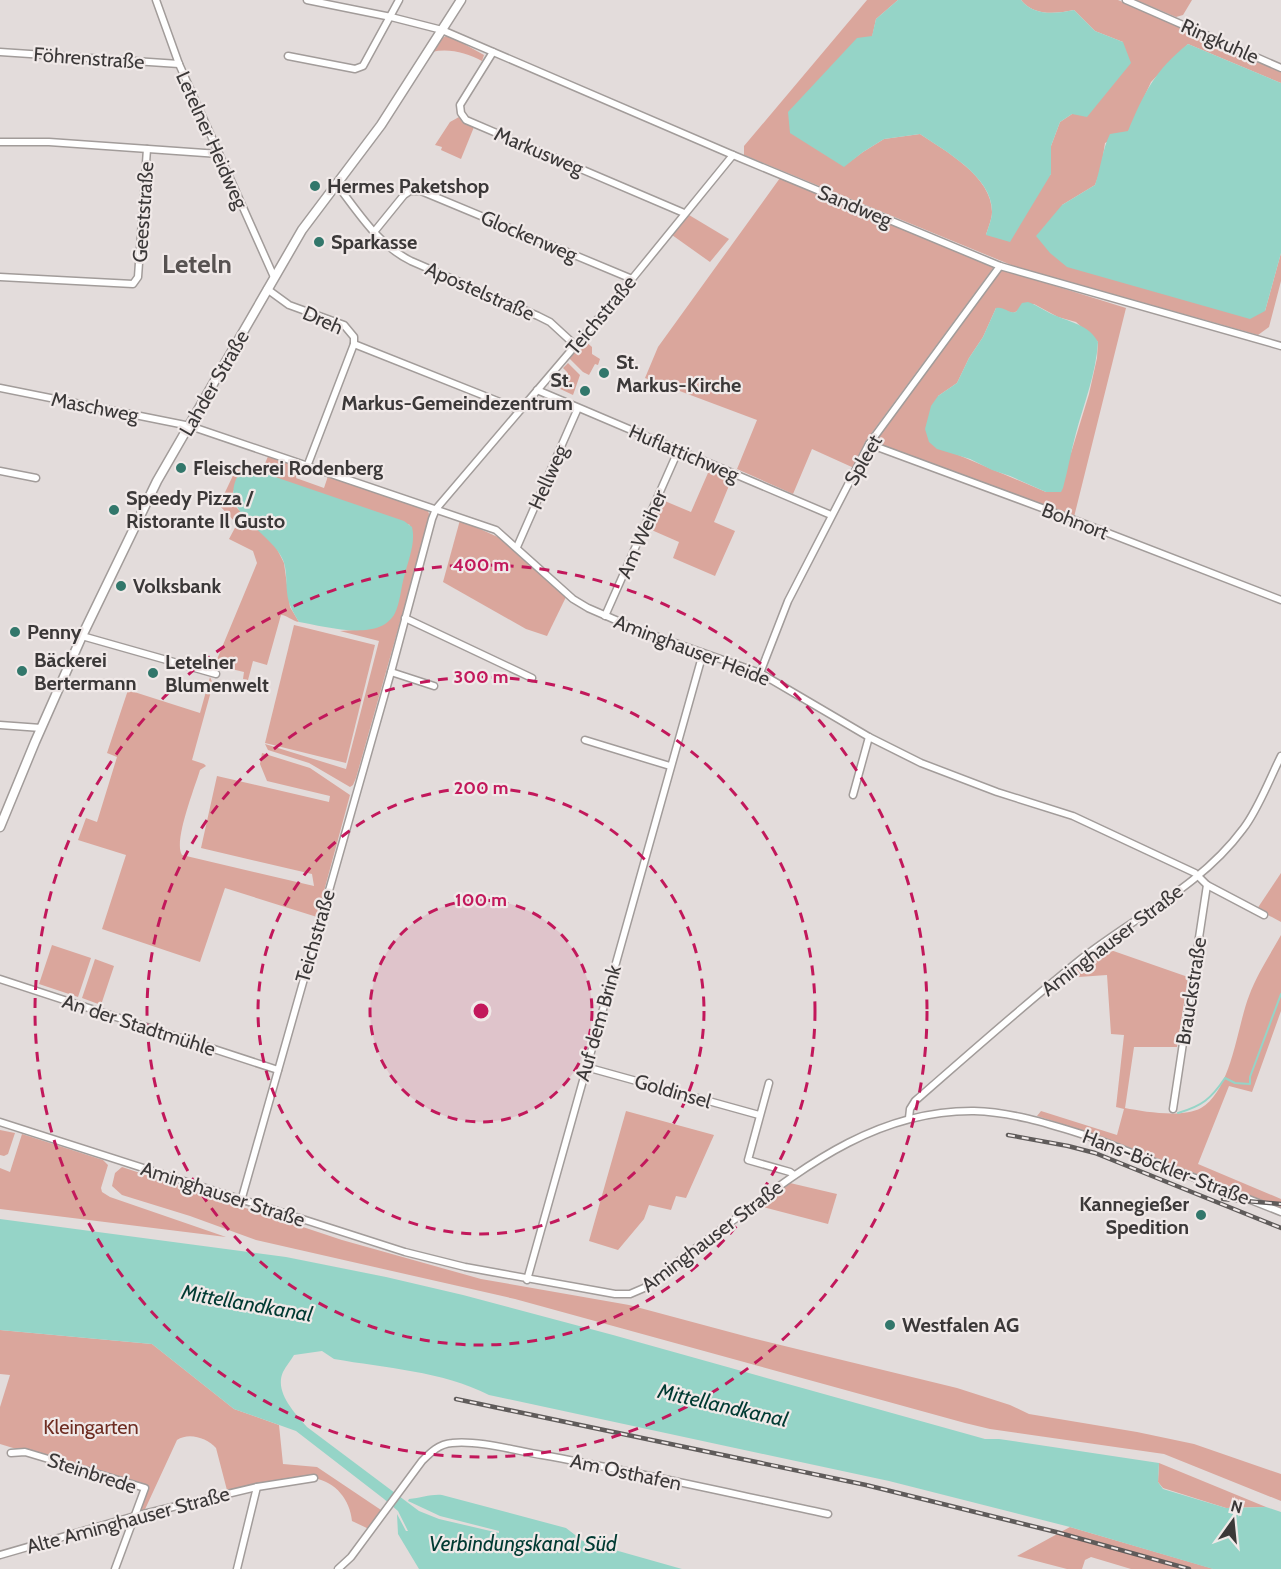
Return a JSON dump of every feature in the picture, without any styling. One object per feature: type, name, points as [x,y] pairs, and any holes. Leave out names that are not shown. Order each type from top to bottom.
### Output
[{"type":"street","name":"Letelner Heidweg","points":[[156,0],[179,64],[274,277]]},
{"type":"street","name":"Sandweg","points":[[307,0],[442,30],[1000,266],[1281,346]]},
{"type":"street","points":[[288,56],[355,69],[360,68],[366,62],[399,0]]},
{"type":"street","name":"Lahder Straße","points":[[0,827],[82,636],[157,480],[302,230],[381,125],[461,0]]},
{"type":"street","name":"Ringkuhle","points":[[1126,0],[1281,68]]},
{"type":"street","name":"Föhrenstraße","points":[[0,52],[179,64]]},
{"type":"street","name":"Markusweg","points":[[493,52],[460,105],[461,113],[466,120],[684,213]]},
{"type":"street","points":[[0,141],[49,142],[219,154]]},
{"type":"street","name":"Geeststraße","points":[[0,277],[133,284],[137,282],[147,149]]},
{"type":"street","name":"Teichstraße","points":[[241,1201],[436,510],[632,279],[733,155]]},
{"type":"street","name":"Apostelstraße","points":[[337,185],[374,232],[393,251],[550,322],[575,345]]},
{"type":"street","name":"Glockenweg","points":[[374,232],[404,195],[410,191],[421,191],[632,279]]},
{"type":"street","name":"Spleet","points":[[760,673],[788,601],[869,444],[1000,266]]},
{"type":"street","name":"Dreh","points":[[267,289],[289,305],[344,325],[354,337],[354,344],[308,464]]},
{"type":"street","points":[[354,344],[520,410]]},
{"type":"street","name":"Maschweg","points":[[0,388],[190,426]]},
{"type":"street","name":"Huflattichweg","points":[[537,390],[831,515]]},
{"type":"street","name":"Hellweg","points":[[517,547],[579,408]]},
{"type":"street","name":"Aminghauser Heide","points":[[190,426],[308,464],[496,530],[573,599],[605,616],[760,673],[869,737],[921,763],[961,779],[1073,816],[1199,876]]},
{"type":"street","name":"Bohnort","points":[[869,444],[1281,600]]},
{"type":"street","name":"Am Weiher","points":[[605,616],[678,451]]},
{"type":"street","points":[[0,471],[36,478]]},
{"type":"street","points":[[405,618],[532,678]]},
{"type":"street","points":[[82,636],[216,674]]},
{"type":"street","name":"Auf dem Brink","points":[[526,1280],[703,653]]},
{"type":"street","points":[[391,672],[434,686]]},
{"type":"street","points":[[0,725],[41,728]]},
{"type":"street","points":[[853,795],[869,737]]},
{"type":"street","points":[[585,740],[670,766]]},
{"type":"street","name":"Aminghauser Straße","points":[[0,1122],[405,1252],[526,1280],[615,1294],[634,1293],[644,1288],[794,1175],[856,1138],[909,1118],[910,1109],[915,1101],[1059,978],[1093,951],[1199,876],[1219,857],[1245,827],[1281,756]]},
{"type":"street","points":[[1199,876],[1208,885],[1264,915]]},
{"type":"street","name":"Brauckstraße","points":[[1173,1109],[1208,885]]},
{"type":"street","name":"An der Stadtmühle","points":[[0,979],[278,1070]]},
{"type":"street","name":"Goldinsel","points":[[586,1067],[759,1115]]},
{"type":"street","points":[[769,1083],[748,1160],[794,1175]]},
{"type":"street","name":"Hans-Böckler-Straße","points":[[909,1118],[976,1111],[1016,1116],[1094,1138],[1281,1212]]},
{"type":"street","name":"Am Osthafen","points":[[338,1569],[351,1557],[426,1456],[442,1445],[453,1443],[480,1445],[567,1460],[828,1514]]},
{"type":"street","name":"Steinbrede","points":[[11,1453],[26,1452],[145,1488],[135,1516]]},
{"type":"street","name":"Alte Aminghauser Straße","points":[[0,1555],[135,1516],[257,1487],[314,1478]]},
{"type":"street","name":"Alte Aminghauser Straße","points":[[237,1569],[257,1487]]},
{"type":"street","points":[[115,1569],[135,1516]]},
{"type":"green space","points":[[867,0],[898,0],[876,19],[844,166],[884,139],[920,134],[965,166],[984,187],[990,199],[992,212],[986,235],[1051,174],[1051,146],[1060,122],[1072,114],[1123,42],[1095,31],[1074,10],[1052,13],[1038,11],[1021,0],[1118,0],[1281,70],[1281,83],[1188,44],[1151,82],[1128,132],[1105,143],[1101,169],[1095,185],[1062,205],[1265,311],[1281,253],[1281,281],[1269,327],[1258,335],[1016,267],[744,155],[744,146]]},
{"type":"green space","points":[[1136,0],[1192,0],[1183,15],[1176,17]]},
{"type":"green space","points":[[448,35],[484,55],[482,61],[458,52],[432,52],[440,39]]},
{"type":"green space","points":[[459,117],[474,127],[461,159],[435,145],[450,122]]},
{"type":"green space","points":[[780,178],[994,267],[865,442],[854,468],[812,449],[793,494],[737,469],[757,420],[645,378],[658,347]]},
{"type":"green space","points":[[689,215],[729,239],[710,262],[672,235]]},
{"type":"green space","points":[[1001,269],[1126,308],[1074,517],[878,445],[876,438]],"holes":[[[1034,304],[1058,317],[1076,322],[1098,342],[1097,358],[1071,453],[1046,492],[956,454],[938,396],[957,383],[969,358],[983,337],[996,308],[1013,313]]]},
{"type":"green space","points":[[584,340],[592,347],[592,354],[600,359],[589,375],[569,358]]},
{"type":"green space","points":[[568,363],[580,375],[573,395],[554,386],[567,372],[563,368]]},
{"type":"green space","points":[[269,454],[301,465],[296,478],[324,488],[328,476],[427,509],[430,516],[356,778],[350,787],[309,763],[268,750],[265,744],[346,769],[379,641],[340,631],[368,629],[410,525],[252,470],[243,471],[232,494],[235,506],[275,545],[284,563],[290,607],[299,622],[281,615],[267,665],[253,661],[248,680],[243,679],[244,672],[219,666],[213,669],[257,563],[253,551],[229,539],[237,524],[219,505],[237,467],[263,468]]},
{"type":"green space","points":[[711,466],[733,476],[714,522],[735,531],[715,576],[673,558],[679,542],[647,528],[660,499],[691,512]]},
{"type":"green space","points":[[460,520],[500,538],[566,597],[547,636],[526,629],[443,582]]},
{"type":"green space","points":[[294,625],[375,645],[346,763],[265,743]]},
{"type":"green space","points":[[210,677],[213,684],[192,760],[206,766],[200,770],[182,827],[180,848],[182,855],[314,886],[312,874],[201,848],[217,776],[329,802],[330,796],[267,781],[260,764],[262,753],[310,768],[350,795],[317,917],[225,888],[200,962],[102,929],[126,855],[78,840],[86,818],[97,822],[117,757],[107,753],[128,690],[200,713]]},
{"type":"green space","points":[[1281,873],[1281,922],[1257,909]]},
{"type":"green space","points":[[1281,935],[1281,1011],[1252,1092],[1229,1086],[1198,1164],[1281,1199],[1281,1208],[1103,1137],[1037,1116],[1041,1111],[1117,1135],[1124,1109],[1116,1107],[1124,1035],[1111,1034],[1107,975],[1064,978],[1102,947],[1188,977],[1177,1047],[1134,1047],[1125,1108],[1184,1113],[1201,1108],[1220,1087],[1227,1073],[1252,988]]},
{"type":"green space","points":[[52,945],[91,958],[78,997],[39,984]]},
{"type":"green space","points":[[95,959],[114,966],[101,1005],[82,998]]},
{"type":"green space","points":[[626,1111],[714,1135],[686,1198],[676,1196],[671,1210],[649,1205],[644,1219],[618,1250],[589,1241]]},
{"type":"green space","points":[[0,1130],[15,1133],[8,1154],[4,1156],[0,1155]]},
{"type":"green space","points":[[22,1134],[103,1160],[108,1165],[101,1188],[102,1192],[110,1197],[226,1237],[0,1209],[0,1168],[10,1172]]},
{"type":"green space","points":[[122,1167],[342,1240],[481,1279],[629,1305],[752,1338],[957,1388],[1010,1405],[1029,1414],[1194,1444],[1281,1474],[1281,1501],[1164,1454],[990,1429],[515,1299],[256,1240],[122,1195],[112,1186],[115,1173]]},
{"type":"green space","points":[[790,1183],[837,1194],[828,1224],[759,1206]]},
{"type":"green space","name":"Kleingarten","points":[[0,1330],[152,1344],[234,1409],[279,1425],[283,1464],[317,1467],[384,1512],[371,1530],[352,1521],[345,1499],[340,1493],[329,1483],[314,1478],[228,1494],[216,1448],[203,1439],[187,1436],[177,1440],[141,1518],[135,1516],[145,1488],[0,1444],[0,1407],[10,1375],[0,1374]]},
{"type":"green space","points":[[1159,1463],[1266,1507],[1226,1508],[1163,1488],[1158,1482]]},
{"type":"green space","points":[[1070,1527],[1214,1569],[1131,1569],[1091,1557],[1085,1560],[1082,1569],[1067,1569],[1017,1556]]},
{"type":"water","points":[[898,0],[1021,0],[1038,11],[1052,13],[1074,10],[1095,31],[1123,42],[1131,63],[1087,117],[1072,114],[1060,122],[1051,146],[1051,174],[1010,242],[986,235],[992,215],[990,199],[985,187],[976,176],[954,157],[920,134],[884,139],[844,167],[790,133],[788,112],[857,38],[872,36],[876,19]]},
{"type":"water","points":[[1188,44],[1281,83],[1281,253],[1265,311],[1250,319],[1067,267],[1050,253],[1036,236],[1062,205],[1095,185],[1110,134],[1128,131],[1152,83],[1167,63]]},
{"type":"water","points":[[1028,302],[1084,328],[1098,342],[1092,377],[1061,492],[1046,492],[970,459],[937,449],[929,442],[925,429],[931,406],[938,396],[957,383],[969,358],[983,337],[996,308],[1016,312],[1022,303]]},
{"type":"water","points":[[252,469],[404,521],[412,527],[412,546],[398,605],[388,622],[377,628],[351,630],[299,622],[288,600],[283,560],[277,550],[242,514],[236,504],[233,494],[236,479],[241,473]]},
{"type":"water","points":[[0,1219],[286,1257],[386,1277],[613,1335],[985,1439],[999,1439],[1159,1463],[1158,1482],[1163,1489],[1226,1508],[1266,1507],[1281,1512],[1281,1569],[1213,1569],[1070,1527],[889,1481],[489,1395],[433,1375],[334,1359],[322,1351],[294,1355],[283,1372],[281,1387],[287,1402],[297,1415],[307,1427],[419,1511],[439,1519],[499,1533],[499,1531],[440,1516],[408,1501],[442,1495],[566,1528],[583,1541],[682,1569],[419,1569],[398,1534],[397,1514],[408,1531],[398,1511],[384,1499],[296,1431],[234,1409],[152,1344],[0,1330]]},
{"type":"waterway","points":[[1178,1113],[1194,1108],[1205,1101],[1225,1078],[1235,1083],[1250,1084],[1250,1077],[1281,994]]},
{"type":"railway","points":[[1008,1135],[1095,1153],[1281,1228]]},
{"type":"railway","points":[[1223,1199],[1281,1204]]},
{"type":"railway","points":[[456,1399],[866,1485],[1056,1532],[1189,1569]]},
{"type":"place","name":"Hermes Paketshop","points":[[315,186]]},
{"type":"place","name":"Sparkasse","points":[[319,242]]},
{"type":"place","name":"St. Markus-Kirche","points":[[604,373]]},
{"type":"place","name":"St. Markus-Gemeindezentrum","points":[[585,391]]},
{"type":"place","name":"Fleischerei Rodenberg","points":[[181,468]]},
{"type":"place","name":"Speedy Pizza / Ristorante Il Gusto","points":[[114,510]]},
{"type":"place","name":"Volksbank","points":[[121,586]]},
{"type":"place","name":"Penny","points":[[15,632]]},
{"type":"place","name":"Bäckerei Bertermann","points":[[22,671]]},
{"type":"place","name":"Letelner Blumenwelt","points":[[153,673]]},
{"type":"place","name":"Kannegießer Spedition","points":[[1201,1215]]},
{"type":"place","name":"Westfalen AG","points":[[890,1325]]},
{"type":"district","name":"Leteln","points":[[197,264]]},
{"type":"water label","name":"Mittellandkanal","points":[[247,1303]]},
{"type":"water label","name":"Mittellandkanal","points":[[723,1405]]},
{"type":"water label","name":"Verbindungskanal Süd","points":[[523,1543]]}]
